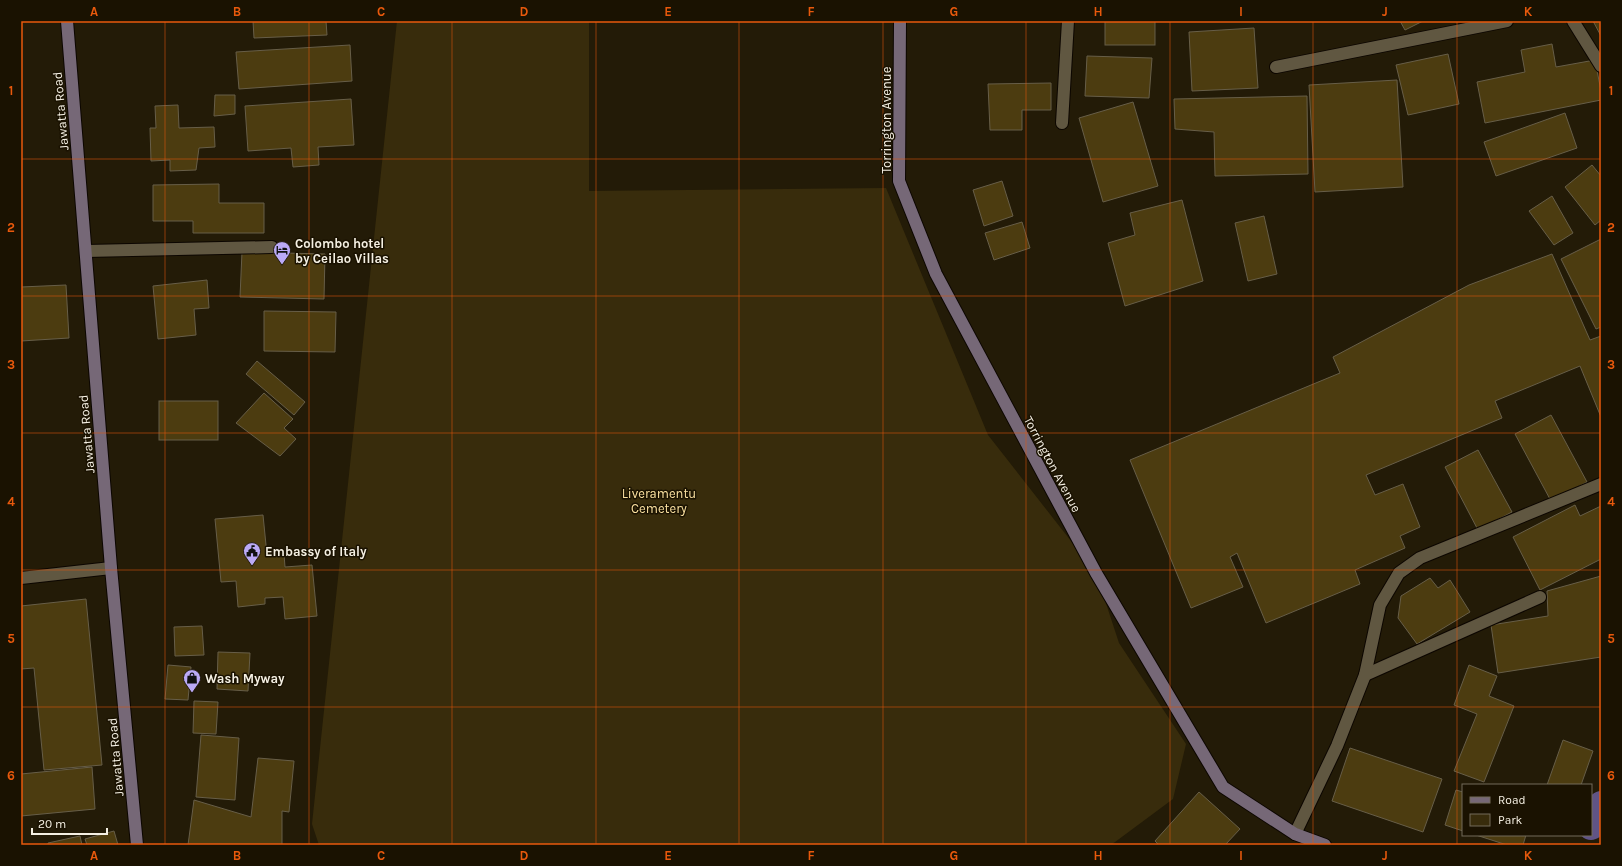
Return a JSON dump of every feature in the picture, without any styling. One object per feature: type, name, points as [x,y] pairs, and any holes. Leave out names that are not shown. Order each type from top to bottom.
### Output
[{"type":"main road","name":"Jawatta Road","points":[[67,21],[111,568],[138,845]]},
{"type":"main road","name":"Torrington Avenue","points":[[900,21],[899,181],[936,274],[1096,573],[1223,787],[1295,834],[1325,845]]},
{"type":"street","points":[[1062,123],[1068,21]]},
{"type":"street","points":[[1276,67],[1507,21]]},
{"type":"street","points":[[1573,21],[1601,66]]},
{"type":"street","points":[[86,251],[272,247]]},
{"type":"street","points":[[1295,834],[1337,746],[1365,675],[1380,605],[1399,573],[1420,558],[1601,484]]},
{"type":"street","points":[[21,578],[111,568]]},
{"type":"street","points":[[1365,675],[1540,596]]},
{"type":"green space","name":"Liveramentu Cemetery","points":[[397,21],[589,21],[589,191],[886,188],[988,435],[1096,573],[1119,643],[1186,744],[1173,799],[1111,845],[319,845],[312,824]]},
{"type":"building","points":[[253,21],[326,21],[327,35],[254,38]]},
{"type":"building","points":[[1105,21],[1155,21],[1155,45],[1105,45]]},
{"type":"building","points":[[1400,21],[1423,21],[1405,30]]},
{"type":"building","points":[[1593,21],[1601,21],[1601,36]]},
{"type":"building","points":[[1254,28],[1258,88],[1192,91],[1189,32]]},
{"type":"building","points":[[1552,44],[1556,67],[1595,60],[1601,91],[1601,100],[1485,123],[1477,82],[1525,72],[1521,50]]},
{"type":"building","points":[[350,45],[352,81],[239,89],[236,52]]},
{"type":"building","points":[[1448,54],[1459,104],[1408,115],[1396,65]]},
{"type":"building","points":[[1087,56],[1152,58],[1149,98],[1085,96]]},
{"type":"building","points":[[1397,80],[1403,187],[1315,192],[1309,85]]},
{"type":"building","points":[[1051,83],[1051,110],[1022,110],[1022,130],[990,130],[988,84]]},
{"type":"building","points":[[215,95],[235,95],[235,114],[214,116]]},
{"type":"building","points":[[1307,96],[1308,174],[1215,176],[1214,132],[1175,129],[1174,99]]},
{"type":"building","points":[[351,99],[354,145],[318,147],[319,165],[293,167],[291,148],[248,151],[245,106]]},
{"type":"building","points":[[1133,102],[1158,186],[1103,202],[1079,118]]},
{"type":"building","points":[[178,105],[179,128],[214,127],[215,147],[199,148],[196,170],[170,171],[170,160],[151,161],[150,128],[156,128],[155,106]]},
{"type":"building","points":[[1565,113],[1577,148],[1496,176],[1484,142]]},
{"type":"building","points":[[1592,165],[1601,176],[1601,220],[1595,225],[1565,187]]},
{"type":"building","points":[[1002,181],[1013,216],[984,226],[973,190]]},
{"type":"building","points":[[219,184],[219,203],[264,203],[264,233],[193,233],[193,221],[153,221],[153,185]]},
{"type":"building","points":[[1552,196],[1573,233],[1554,245],[1529,211]]},
{"type":"building","points":[[1182,200],[1203,281],[1125,306],[1108,243],[1135,235],[1130,213]]},
{"type":"building","points":[[1264,216],[1277,274],[1248,281],[1235,223]]},
{"type":"building","points":[[1022,222],[1030,248],[994,260],[985,233]]},
{"type":"building","points":[[1601,239],[1601,327],[1596,329],[1561,259]]},
{"type":"building","points":[[242,252],[325,254],[324,299],[240,297]]},
{"type":"building","points":[[1552,254],[1590,340],[1601,336],[1601,417],[1580,366],[1495,401],[1502,418],[1366,475],[1375,495],[1403,484],[1420,527],[1400,536],[1405,548],[1355,570],[1360,584],[1266,623],[1237,553],[1230,557],[1243,587],[1191,608],[1130,460],[1340,373],[1333,357],[1469,285]]},
{"type":"building","points":[[207,280],[209,308],[194,309],[196,335],[158,339],[153,286]]},
{"type":"building","points":[[66,285],[69,338],[21,341],[21,287]]},
{"type":"building","points":[[264,311],[336,312],[335,352],[264,351]]},
{"type":"building","points":[[257,361],[305,402],[294,415],[246,374]]},
{"type":"building","points":[[264,393],[293,419],[284,428],[296,439],[280,456],[236,423]]},
{"type":"building","points":[[159,401],[218,401],[218,440],[159,440]]},
{"type":"building","points":[[1551,415],[1587,482],[1551,501],[1515,434]]},
{"type":"building","points":[[1478,450],[1512,512],[1478,530],[1445,467]]},
{"type":"building","points":[[1575,505],[1580,516],[1601,506],[1601,559],[1540,590],[1513,537]]},
{"type":"building","name":"Embassy of Italy","points":[[263,515],[267,555],[284,554],[285,567],[312,565],[317,616],[285,619],[283,597],[265,598],[265,604],[238,607],[236,581],[221,582],[215,519]]},
{"type":"building","points":[[1601,576],[1601,657],[1498,673],[1491,625],[1548,616],[1547,591]]},
{"type":"building","points":[[1430,578],[1438,588],[1450,580],[1470,612],[1417,644],[1398,618],[1401,596]]},
{"type":"building","points":[[86,599],[102,765],[44,770],[34,668],[21,669],[21,606]]},
{"type":"building","points":[[202,626],[204,655],[175,656],[174,627]]},
{"type":"building","points":[[218,652],[250,653],[248,691],[217,689]]},
{"type":"building","points":[[168,665],[191,667],[188,700],[165,699]]},
{"type":"building","points":[[1469,665],[1497,676],[1489,696],[1514,706],[1484,782],[1454,771],[1477,714],[1454,705]]},
{"type":"building","points":[[194,701],[218,702],[216,734],[193,733]]},
{"type":"building","points":[[201,735],[239,738],[235,800],[196,797]]},
{"type":"building","points":[[1563,740],[1593,751],[1581,784],[1547,784]]},
{"type":"building","points":[[1350,748],[1442,779],[1423,832],[1332,801]]},
{"type":"building","points":[[258,758],[294,761],[289,812],[282,811],[282,845],[188,845],[194,800],[251,817]]},
{"type":"building","points":[[92,767],[95,809],[21,816],[21,774]]},
{"type":"building","points":[[1456,790],[1462,792],[1462,831],[1445,825]]},
{"type":"building","points":[[1199,792],[1240,829],[1225,845],[1159,845],[1155,841]]},
{"type":"building","points":[[114,831],[118,845],[87,845],[85,839]]},
{"type":"building","points":[[80,836],[82,845],[48,845],[48,843]]},
{"type":"building","points":[[1479,836],[1526,836],[1523,845],[1507,845]]},
{"type":"waterway","points":[[1592,825],[1601,804]]},
{"type":"place","name":"Colombo hotel by Ceilao Villas","points":[[282,265]]},
{"type":"place","name":"Embassy of Italy","points":[[252,566]]},
{"type":"place","name":"Wash Myway","points":[[192,693]]}]
